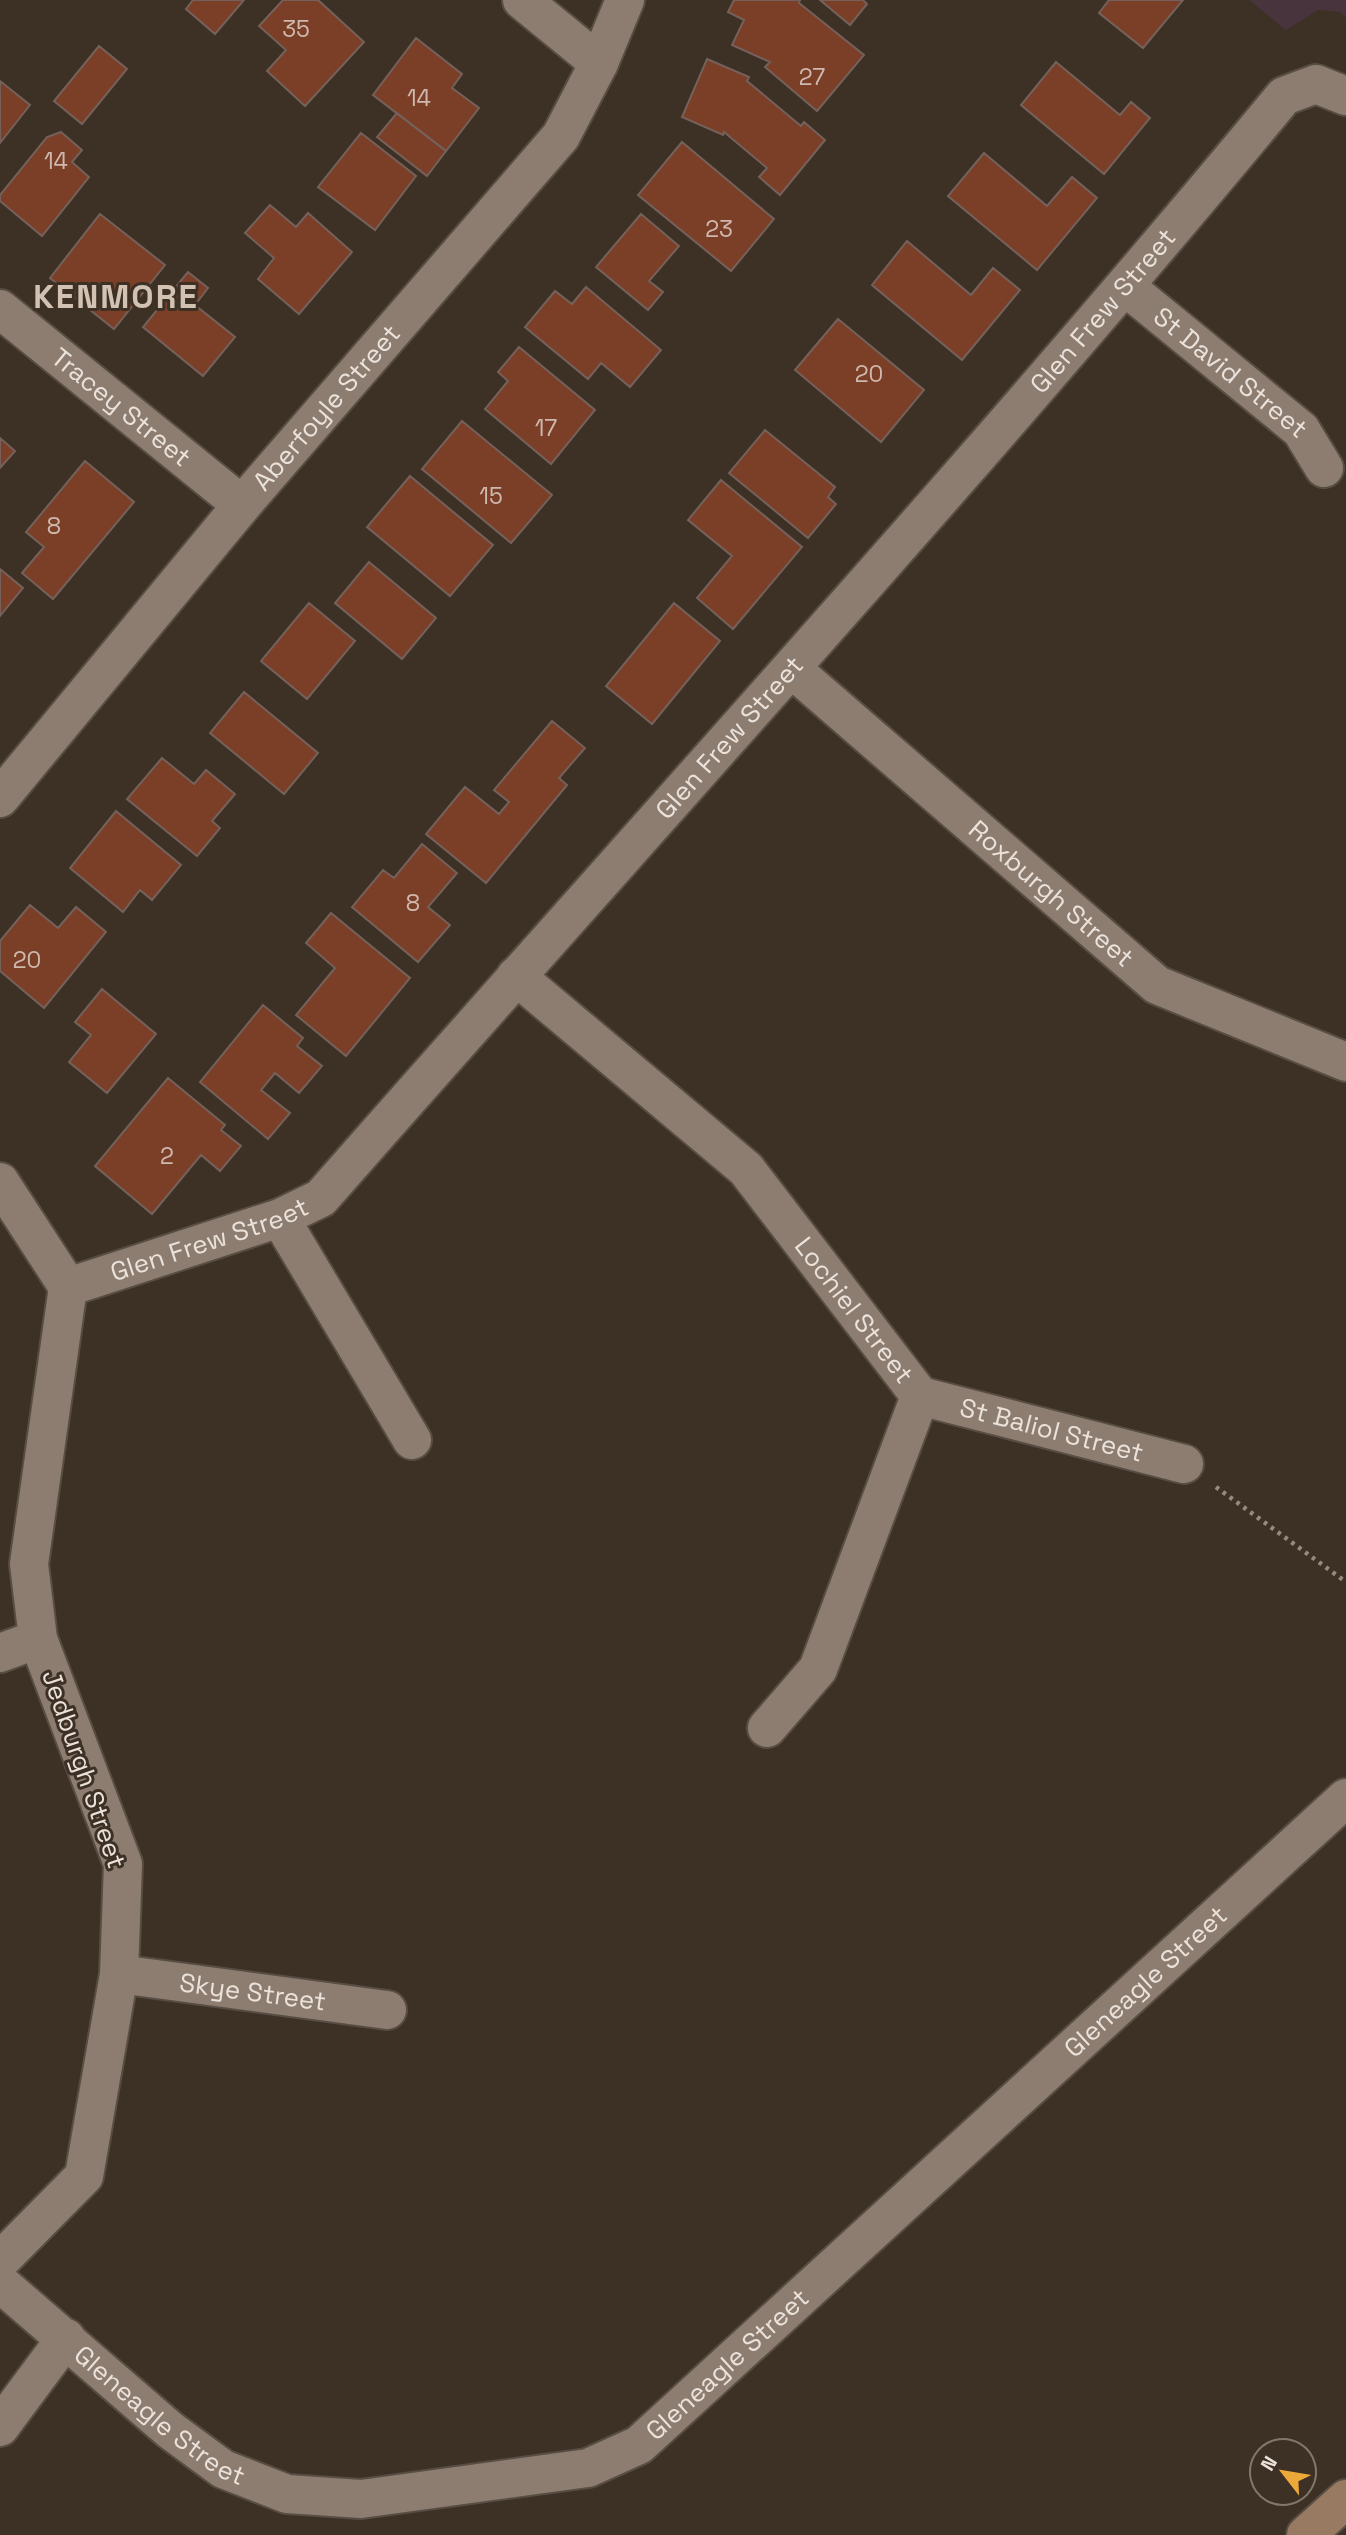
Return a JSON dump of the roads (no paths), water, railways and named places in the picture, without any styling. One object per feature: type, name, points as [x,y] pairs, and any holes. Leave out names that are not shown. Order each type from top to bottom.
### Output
[{"type":"street","points":[[522,0],[600,63]]},
{"type":"street","name":"Aberfoyle Street","points":[[0,798],[242,505],[561,136],[600,63],[625,0]]},
{"type":"street","name":"Glen Frew Street","points":[[68,1287],[280,1218],[321,1198],[792,669],[1126,287],[1284,96],[1331,90]]},
{"type":"street","name":"St David Street","points":[[1126,287],[1301,430],[1324,468]]},
{"type":"street","name":"Tracey Street","points":[[0,309],[242,505]]},
{"type":"street","name":"Roxburgh Street","points":[[792,669],[1157,985],[1346,1062]]},
{"type":"street","name":"Lochiel Street","points":[[516,976],[746,1169],[920,1396],[818,1669],[766,1728]]},
{"type":"street","points":[[0,1182],[68,1287]]},
{"type":"street","points":[[280,1218],[412,1440]]},
{"type":"street","name":"Jedburgh Street","points":[[0,2261],[84,2176],[119,1974],[123,1864],[38,1639],[29,1564],[68,1287]]},
{"type":"street","name":"St Baliol Street","points":[[920,1396],[1184,1464]]},
{"type":"street","points":[[0,1653],[38,1639]]},
{"type":"street","name":"Gleneagle Street","points":[[0,2283],[170,2430],[223,2469],[287,2494],[361,2498],[588,2468],[639,2445],[1346,1798]]},
{"type":"street","name":"Skye Street","points":[[119,1974],[387,2010]]},
{"type":"street","points":[[0,2427],[66,2338]]},
{"type":"street","points":[[1306,2535],[1346,2499]]},
{"type":"district","name":"KENMORE","points":[[116,297]]}]
